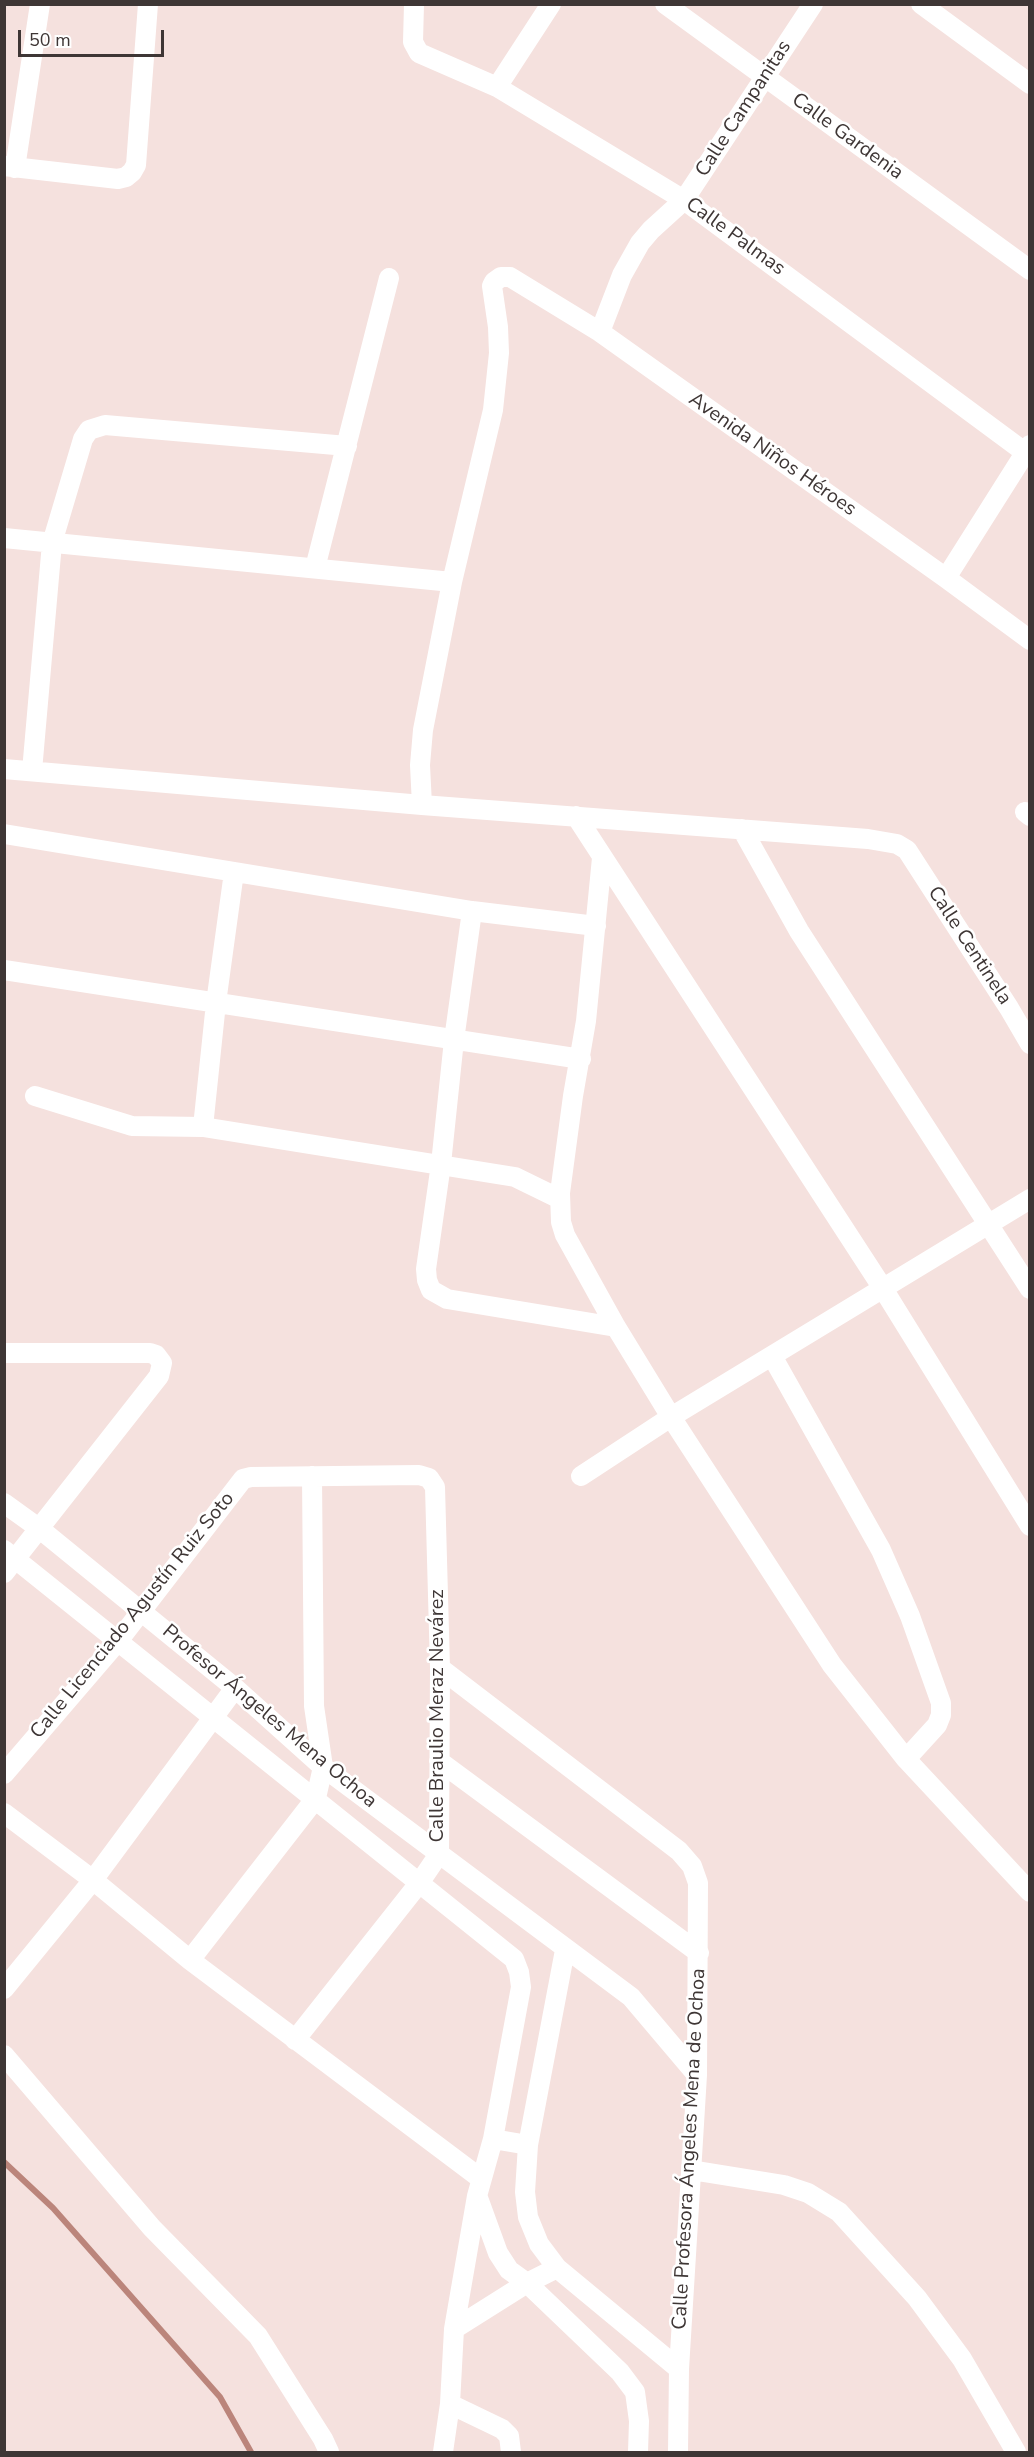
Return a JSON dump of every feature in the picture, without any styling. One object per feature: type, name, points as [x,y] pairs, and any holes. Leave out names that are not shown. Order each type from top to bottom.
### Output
[{"type":"street","points":[[39,4],[10,167],[118,179],[126,177],[136,165],[148,4]]},
{"type":"street","name":"Calle Palmas","points":[[414,4],[413,42],[419,53],[496,87],[684,200],[1028,452]]},
{"type":"street","points":[[496,87],[551,4]]},
{"type":"street","name":"Calle Gardenia","points":[[665,4],[1029,270]]},
{"type":"street","name":"Calle Campanitas","points":[[600,332],[631,258],[651,230],[684,200],[813,4]]},
{"type":"street","points":[[921,4],[1029,84]]},
{"type":"street","name":"Avenida Niños Héroes","points":[[453,582],[493,410],[498,336],[492,286],[497,279],[510,277],[600,332],[946,578],[1029,640]]},
{"type":"street","points":[[315,568],[389,278]]},
{"type":"street","points":[[32,771],[52,543],[83,439],[89,429],[105,425],[347,446]]},
{"type":"street","points":[[946,578],[1028,452]]},
{"type":"street","points":[[4,538],[453,582],[423,730],[420,765],[422,805]]},
{"type":"street","points":[[4,769],[422,805],[742,829],[799,931],[1029,1289]]},
{"type":"street","points":[[576,816],[882,1287],[1029,1526]]},
{"type":"street","name":"Calle Centinela","points":[[742,829],[883,840],[907,850],[1009,1008],[1029,1044]]},
{"type":"street","points":[[4,834],[472,911],[596,926]]},
{"type":"street","points":[[602,858],[581,1059],[573,1096],[560,1199],[561,1222],[565,1235],[616,1327],[671,1417],[832,1665],[906,1759],[1029,1892]]},
{"type":"street","points":[[203,1127],[216,1003],[234,872]]},
{"type":"street","points":[[472,911],[426,1269],[431,1290],[447,1299],[616,1327]]},
{"type":"street","points":[[4,970],[581,1059]]},
{"type":"street","points":[[1009,1008],[1029,1019]]},
{"type":"street","points":[[35,1096],[132,1126],[203,1127],[515,1177],[560,1199]]},
{"type":"street","points":[[581,1476],[671,1417],[1029,1199]]},
{"type":"street","points":[[4,1353],[150,1353],[156,1355],[162,1363],[159,1377],[40,1529],[8,1560]]},
{"type":"street","points":[[772,1356],[881,1550],[910,1616],[941,1703],[941,1715],[937,1725],[906,1759]]},
{"type":"street","name":"Calle Braulio Meraz Nevárez","points":[[295,2040],[420,1882],[439,1854],[440,1668],[435,1487],[429,1478],[419,1475],[312,1476]]},
{"type":"street","points":[[190,1960],[316,1798],[323,1767],[314,1707],[312,1476]]},
{"type":"street","name":"Calle Licenciado Agustín Ruiz Soto","points":[[4,1774],[119,1640],[243,1479],[312,1476]]},
{"type":"street","name":"Profesor Ángeles Mena Ochoa","points":[[4,1503],[40,1529],[235,1688],[323,1767],[565,1950],[631,1997],[697,2075]]},
{"type":"street","name":"Profesor Ángeles Mena Ochoa","points":[[8,1560],[119,1640],[514,1959],[521,1987],[493,2139]]},
{"type":"street","name":"Calle Profesora Ángeles Mena de Ochoa","points":[[440,1668],[679,1851],[692,1866],[698,1883],[697,2075],[679,2369],[678,2452]]},
{"type":"street","points":[[7,1981],[93,1880],[235,1688]]},
{"type":"street","points":[[439,1761],[699,1953]]},
{"type":"street","points":[[4,1813],[93,1880],[190,1960],[295,2040],[479,2187],[498,2253],[509,2270],[526,2283],[620,2372],[634,2392],[639,2421],[638,2452]]},
{"type":"street","points":[[565,1950],[528,2145],[525,2192],[528,2217],[539,2244],[557,2268],[679,2369]]},
{"type":"street","points":[[4,2055],[152,2228],[258,2336],[329,2452]]},
{"type":"street","points":[[443,2452],[450,2404],[454,2329],[479,2187],[493,2139],[528,2145]]},
{"type":"street","points":[[691,2170],[784,2185],[808,2193],[839,2212],[917,2298],[962,2359],[1016,2452]]},
{"type":"street","points":[[454,2329],[526,2283],[557,2268]]},
{"type":"street","points":[[450,2404],[502,2429],[509,2436],[511,2452]]},
{"type":"waterway","points":[[4,2162],[53,2208],[220,2397],[251,2452]]}]
